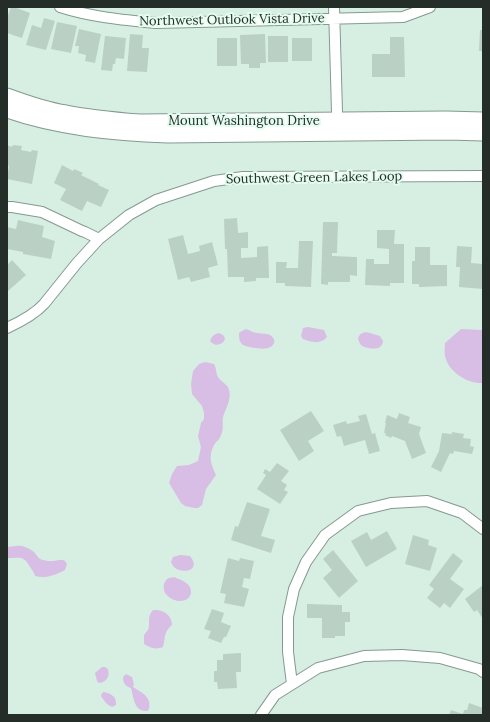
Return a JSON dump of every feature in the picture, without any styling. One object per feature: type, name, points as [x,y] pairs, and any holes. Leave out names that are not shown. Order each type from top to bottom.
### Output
[{"type":"main road","name":"Mount Washington Drive","points":[[7,96],[34,106],[65,113],[140,122],[336,127],[483,134]]},
{"type":"main road","name":"Mount Washington Drive","points":[[7,110],[53,123],[90,130],[168,135],[336,127],[446,119],[483,120]]},
{"type":"street","name":"Northwest Outlook Vista Drive","points":[[60,7],[75,12],[156,23],[403,17],[430,7]]},
{"type":"street","points":[[334,7],[336,127]]},
{"type":"street","name":"Southwest Green Lakes Loop","points":[[7,328],[39,310],[77,263],[99,240],[129,215],[156,200],[214,181],[243,177],[483,176]]},
{"type":"street","points":[[7,207],[12,206],[42,212],[99,240]]},
{"type":"street","points":[[292,684],[288,652],[288,617],[294,589],[306,562],[325,535],[358,511],[391,503],[428,501],[462,513],[483,529]]},
{"type":"street","points":[[261,715],[275,695],[318,668],[364,656],[402,655],[440,658],[479,669],[483,672]]},
{"type":"shaded area","points":[[308,327],[324,330],[327,337],[319,342],[303,339],[301,336],[303,328]]},
{"type":"shaded area","points":[[246,329],[255,333],[270,335],[274,338],[274,344],[266,349],[243,345],[239,338],[239,333]]},
{"type":"shaded area","points":[[461,329],[483,330],[483,383],[477,383],[465,379],[454,372],[447,362],[445,343]]},
{"type":"shaded area","points":[[366,332],[380,336],[383,341],[380,347],[370,348],[359,343],[358,337]]},
{"type":"shaded area","points":[[219,333],[225,338],[222,343],[216,345],[210,341],[213,336]]},
{"type":"shaded area","points":[[205,362],[214,364],[217,375],[228,387],[230,395],[223,417],[222,433],[214,445],[211,453],[212,464],[216,475],[206,489],[202,505],[198,508],[194,508],[185,506],[181,503],[169,483],[177,466],[189,465],[198,461],[201,447],[198,436],[201,423],[204,419],[204,413],[202,406],[192,394],[191,384],[193,371],[199,364]]},
{"type":"shaded area","points":[[23,546],[30,549],[39,558],[45,561],[64,561],[67,564],[65,570],[47,577],[35,576],[28,563],[23,559],[7,558],[7,547]]},
{"type":"shaded area","points":[[180,555],[190,556],[194,566],[191,569],[182,571],[174,566],[171,562],[173,557]]},
{"type":"shaded area","points":[[174,577],[188,584],[191,590],[189,598],[180,601],[170,598],[166,594],[164,584],[169,578]]},
{"type":"shaded area","points":[[153,610],[166,613],[172,621],[172,625],[166,633],[163,647],[158,648],[144,644],[144,635],[148,630],[149,618]]},
{"type":"shaded area","points":[[102,667],[108,669],[109,674],[106,680],[99,683],[95,673]]},
{"type":"shaded area","points":[[126,674],[132,677],[134,684],[133,687],[147,698],[150,706],[148,711],[143,711],[135,704],[131,688],[123,681],[123,677]]},
{"type":"shaded area","points":[[104,692],[116,699],[116,705],[112,707],[106,703],[101,696]]},
{"type":"building","points":[[11,7],[30,13],[22,38],[7,33],[7,18]]},
{"type":"building","points":[[44,18],[55,21],[46,50],[26,45],[32,25],[41,28]]},
{"type":"building","points":[[57,22],[77,26],[71,53],[51,49]]},
{"type":"building","points":[[79,29],[101,34],[95,63],[85,61],[86,55],[78,53],[79,46],[75,46]]},
{"type":"building","points":[[480,30],[483,30],[483,51],[479,51]]},
{"type":"building","points":[[130,34],[143,35],[142,48],[149,48],[147,72],[127,71]]},
{"type":"building","points":[[265,34],[266,63],[260,63],[260,68],[249,68],[249,64],[241,64],[240,35]]},
{"type":"building","points":[[105,36],[126,38],[124,59],[116,58],[112,71],[101,70]]},
{"type":"building","points":[[268,36],[288,36],[288,62],[268,62]]},
{"type":"building","points":[[390,37],[404,37],[405,77],[372,77],[372,54],[390,54]]},
{"type":"building","points":[[217,38],[237,38],[237,66],[217,66]]},
{"type":"building","points":[[292,38],[312,38],[312,61],[292,61]]},
{"type":"building","points":[[7,145],[12,147],[13,145],[22,146],[21,150],[31,152],[32,150],[38,151],[32,184],[7,179],[9,166],[7,165]]},
{"type":"building","points":[[62,165],[73,171],[74,169],[83,173],[81,175],[109,190],[101,207],[87,201],[82,211],[60,200],[66,189],[54,183]]},
{"type":"building","points":[[237,218],[238,233],[248,232],[248,248],[241,248],[241,258],[257,257],[257,247],[268,246],[269,278],[256,278],[256,281],[244,282],[244,277],[228,277],[224,219]]},
{"type":"building","points":[[18,220],[44,226],[42,237],[55,241],[51,259],[23,254],[23,252],[7,249],[7,227],[16,229]]},
{"type":"building","points":[[323,222],[338,222],[337,253],[332,253],[332,256],[357,257],[357,276],[350,275],[350,282],[328,282],[328,285],[321,284]]},
{"type":"building","points":[[377,230],[395,230],[394,244],[404,244],[404,283],[390,283],[390,286],[365,285],[366,259],[374,259],[374,264],[389,264],[389,249],[377,248]]},
{"type":"building","points":[[183,235],[188,254],[200,251],[199,246],[212,242],[218,265],[208,268],[210,277],[191,282],[189,277],[178,280],[168,239]]},
{"type":"building","points":[[299,241],[313,241],[311,287],[285,286],[285,283],[276,283],[276,262],[287,262],[286,268],[298,268]]},
{"type":"building","points":[[457,246],[472,247],[471,263],[483,264],[483,289],[459,287],[460,267],[456,267]]},
{"type":"building","points":[[415,247],[430,247],[430,265],[447,265],[447,286],[419,287],[419,284],[412,284],[412,261],[415,261]]},
{"type":"building","points":[[12,260],[26,275],[7,292],[7,265]]},
{"type":"building","points":[[311,411],[324,431],[308,441],[314,451],[299,461],[280,430]]},
{"type":"building","points":[[399,413],[410,417],[408,423],[421,427],[419,434],[426,453],[412,459],[405,441],[385,435],[387,415],[397,419]]},
{"type":"building","points":[[366,414],[372,434],[375,433],[380,451],[369,454],[365,440],[344,446],[341,436],[337,437],[333,425],[346,421],[347,424],[360,421],[358,416]]},
{"type":"building","points":[[452,432],[464,434],[463,438],[471,439],[470,446],[474,447],[472,454],[454,451],[453,454],[450,453],[441,472],[431,467],[439,451],[442,433],[452,434]]},
{"type":"building","points":[[277,463],[289,471],[281,481],[287,485],[284,490],[288,492],[280,504],[257,489],[266,475],[263,473],[265,469],[270,472]]},
{"type":"building","points":[[247,502],[270,509],[261,536],[275,540],[271,553],[231,540],[235,526],[238,527]]},
{"type":"building","points":[[387,531],[397,549],[366,567],[351,541],[367,532],[371,540]]},
{"type":"building","points":[[413,535],[429,540],[428,545],[437,548],[430,571],[405,564]]},
{"type":"building","points":[[333,550],[358,581],[339,598],[323,578],[332,570],[323,559]]},
{"type":"building","points":[[453,553],[463,561],[450,579],[464,589],[450,608],[444,603],[440,608],[427,598],[434,589],[429,585]]},
{"type":"building","points":[[228,558],[239,561],[240,558],[254,561],[250,579],[244,578],[242,587],[249,589],[244,607],[224,603],[226,594],[220,593]]},
{"type":"building","points":[[483,585],[483,619],[477,610],[474,612],[465,599]]},
{"type":"building","points":[[307,604],[342,605],[342,612],[350,612],[350,622],[345,622],[345,636],[322,638],[322,618],[307,618]]},
{"type":"building","points":[[212,609],[224,613],[221,622],[231,626],[226,637],[224,637],[221,643],[208,638],[211,631],[204,629]]},
{"type":"building","points":[[241,653],[241,672],[236,672],[237,688],[218,689],[217,682],[214,682],[214,671],[217,671],[217,660],[223,660],[223,654]]},
{"type":"building","points":[[469,703],[483,708],[483,715],[449,715],[451,710],[463,714],[464,710],[467,710]]}]
